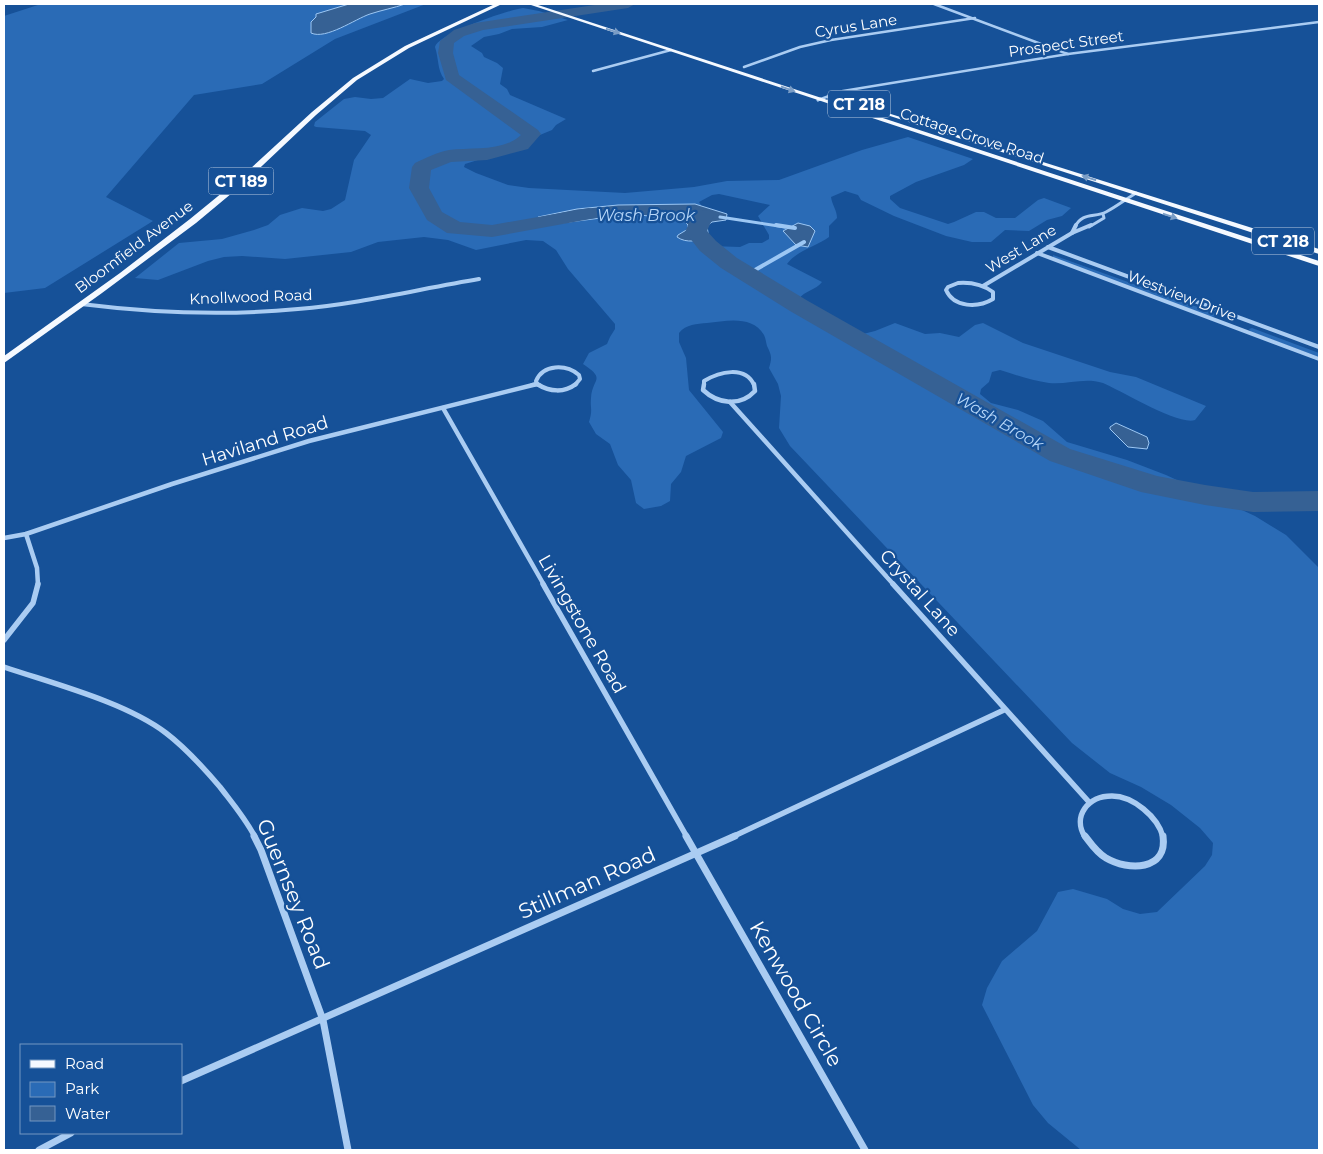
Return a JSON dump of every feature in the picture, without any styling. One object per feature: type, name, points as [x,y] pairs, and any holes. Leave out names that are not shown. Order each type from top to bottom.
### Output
[{"type":"main road","name":"Bloomfield Avenue","points":[[4,360],[146,258],[249,174],[314,113],[356,79],[398,52],[446,27],[499,4]]},
{"type":"main road","name":"Cottage Grove Road","points":[[531,4],[1319,264]]},
{"type":"main road","name":"Cottage Grove Road","points":[[708,54],[1319,252]]},
{"type":"street","points":[[934,4],[1068,54]]},
{"type":"street","name":"Cyrus Lane","points":[[744,67],[800,47],[831,40],[975,18]]},
{"type":"street","name":"Prospect Street","points":[[818,100],[870,86],[1068,54],[1319,22]]},
{"type":"street","points":[[593,71],[671,50]]},
{"type":"street","name":"West Lane","points":[[1072,233],[1077,222],[1090,214],[1103,214],[1136,193]]},
{"type":"street","name":"West Lane","points":[[983,286],[989,289],[994,296],[993,300],[984,304],[961,303],[949,297],[947,293],[948,287],[958,283],[971,283],[983,286],[1072,233],[1084,230],[1104,218],[1103,214]]},
{"type":"street","name":"Westview Drive","points":[[1048,247],[1319,347]]},
{"type":"street","name":"Westview Drive","points":[[1037,253],[1319,359]]},
{"type":"street","name":"Knollwood Road","points":[[81,304],[163,311],[270,311],[328,305],[479,279]]},
{"type":"street","name":"Haviland Road","points":[[566,368],[579,375],[578,383],[568,389],[554,391],[541,388],[537,384],[536,381],[539,374],[548,369],[566,368]]},
{"type":"street","points":[[732,372],[748,377],[753,381],[756,391],[752,395],[730,402],[721,401],[707,395],[703,390],[704,381],[716,374],[732,372]]},
{"type":"street","name":"Haviland Road","points":[[4,538],[26,534],[255,457],[309,441],[537,384]]},
{"type":"street","name":"Crystal Lane","points":[[730,402],[1004,710],[1089,802]]},
{"type":"street","name":"Livingstone Road","points":[[443,408],[696,854]]},
{"type":"street","points":[[4,640],[31,609],[40,586],[36,559],[26,534]]},
{"type":"street","name":"Guernsey Road","points":[[4,667],[108,703],[141,717],[166,732],[199,762],[246,820],[260,850],[323,1020],[348,1150]]},
{"type":"street","name":"Stillman Road","points":[[182,1081],[696,854],[1004,710]]},
{"type":"street","points":[[1112,796],[1140,806],[1160,827],[1164,839],[1163,850],[1157,860],[1147,865],[1135,867],[1121,865],[1095,851],[1086,841],[1079,818],[1082,809],[1089,802],[1099,797],[1112,796]]},
{"type":"street","name":"Kenwood Circle","points":[[696,854],[865,1150]]},
{"type":"street","points":[[39,1150],[69,1134]]},
{"type":"green space","points":[[41,4],[426,4],[335,39],[262,84],[194,95],[106,197],[153,221],[45,288],[4,293],[4,16]]},
{"type":"green space","points":[[523,8],[539,11],[568,20],[542,27],[512,29],[484,37],[471,46],[482,53],[484,57],[503,68],[500,84],[507,89],[510,95],[566,119],[552,130],[523,142],[513,149],[465,164],[464,167],[476,173],[508,185],[529,188],[625,193],[694,187],[727,181],[779,180],[862,150],[908,137],[973,159],[964,165],[916,182],[890,196],[890,199],[900,208],[948,224],[976,212],[984,212],[996,218],[1015,218],[1038,200],[1044,198],[1071,208],[1062,216],[1047,220],[1029,231],[1005,230],[991,242],[972,242],[946,236],[894,216],[861,200],[858,195],[845,191],[831,197],[837,218],[829,226],[829,237],[801,252],[787,264],[822,282],[799,299],[829,318],[863,334],[895,323],[925,334],[940,333],[959,337],[975,325],[983,323],[1023,343],[1110,372],[1136,377],[1206,406],[1195,420],[1187,420],[1163,413],[1096,381],[1049,383],[1000,370],[992,372],[989,382],[981,389],[980,394],[991,403],[1018,410],[1043,421],[1067,442],[1127,460],[1166,475],[1255,516],[1286,535],[1319,568],[1319,1150],[1081,1150],[1048,1123],[1033,1105],[982,1005],[987,988],[1002,961],[1037,931],[1058,892],[1073,889],[1107,899],[1123,909],[1140,914],[1157,912],[1205,866],[1212,855],[1213,843],[1200,828],[1171,805],[1141,787],[1110,773],[1072,743],[790,446],[779,428],[781,396],[778,384],[769,368],[771,362],[770,352],[764,335],[753,324],[731,321],[699,324],[685,328],[679,333],[679,342],[686,358],[689,390],[723,432],[721,438],[686,456],[681,472],[671,484],[670,501],[661,506],[644,509],[636,503],[631,480],[618,465],[610,444],[596,434],[589,422],[592,391],[596,377],[595,373],[583,364],[589,353],[607,344],[615,329],[615,324],[568,269],[556,250],[543,241],[526,240],[476,250],[448,240],[424,237],[378,242],[351,252],[285,259],[242,256],[224,257],[158,280],[135,278],[179,243],[222,239],[268,225],[280,215],[302,208],[323,211],[331,209],[345,200],[354,160],[371,135],[365,131],[316,127],[314,126],[315,122],[344,99],[355,97],[383,98],[410,79],[428,83],[442,81],[444,79],[440,71],[435,47],[439,42],[474,23]],"holes":[[[719,194],[770,205],[758,216],[769,235],[769,239],[762,243],[749,243],[740,247],[710,246],[701,235],[701,205],[699,202],[712,195]]]},
{"type":"green space","points":[[1053,255],[1214,313],[1217,316],[1211,317],[1053,258]]},
{"type":"green space","points":[[1252,328],[1319,353],[1319,357],[1251,332],[1249,329]]},
{"type":"water","points":[[349,4],[405,4],[370,14],[324,34],[311,33],[311,22],[316,17],[316,14]]},
{"type":"water","points":[[695,204],[727,214],[726,220],[712,222],[707,226],[709,239],[693,241],[681,239],[677,237],[678,235],[688,229],[688,225],[684,221],[641,215],[553,224],[540,221],[538,217],[577,209],[618,205]]},
{"type":"water","points":[[798,223],[810,226],[815,231],[808,247],[796,245],[783,231]]},
{"type":"water","points":[[1116,423],[1147,437],[1149,443],[1147,449],[1128,447],[1110,429]]},
{"type":"waterway","name":"Wash Brook","points":[[589,214],[492,231],[455,228],[434,216],[419,188],[422,167],[448,156],[487,154],[521,145],[532,134],[452,77],[445,50],[447,41],[452,36],[475,27],[490,24],[628,4]]},
{"type":"waterway","name":"Wash Brook","points":[[686,214],[703,215],[696,232],[708,246],[729,263],[799,306],[1060,455],[1152,485],[1205,495],[1253,502],[1319,501]]},
{"type":"waterway","points":[[720,217],[785,227]]},
{"type":"waterway","points":[[776,225],[795,228]]},
{"type":"waterway","points":[[748,274],[804,242]]}]
